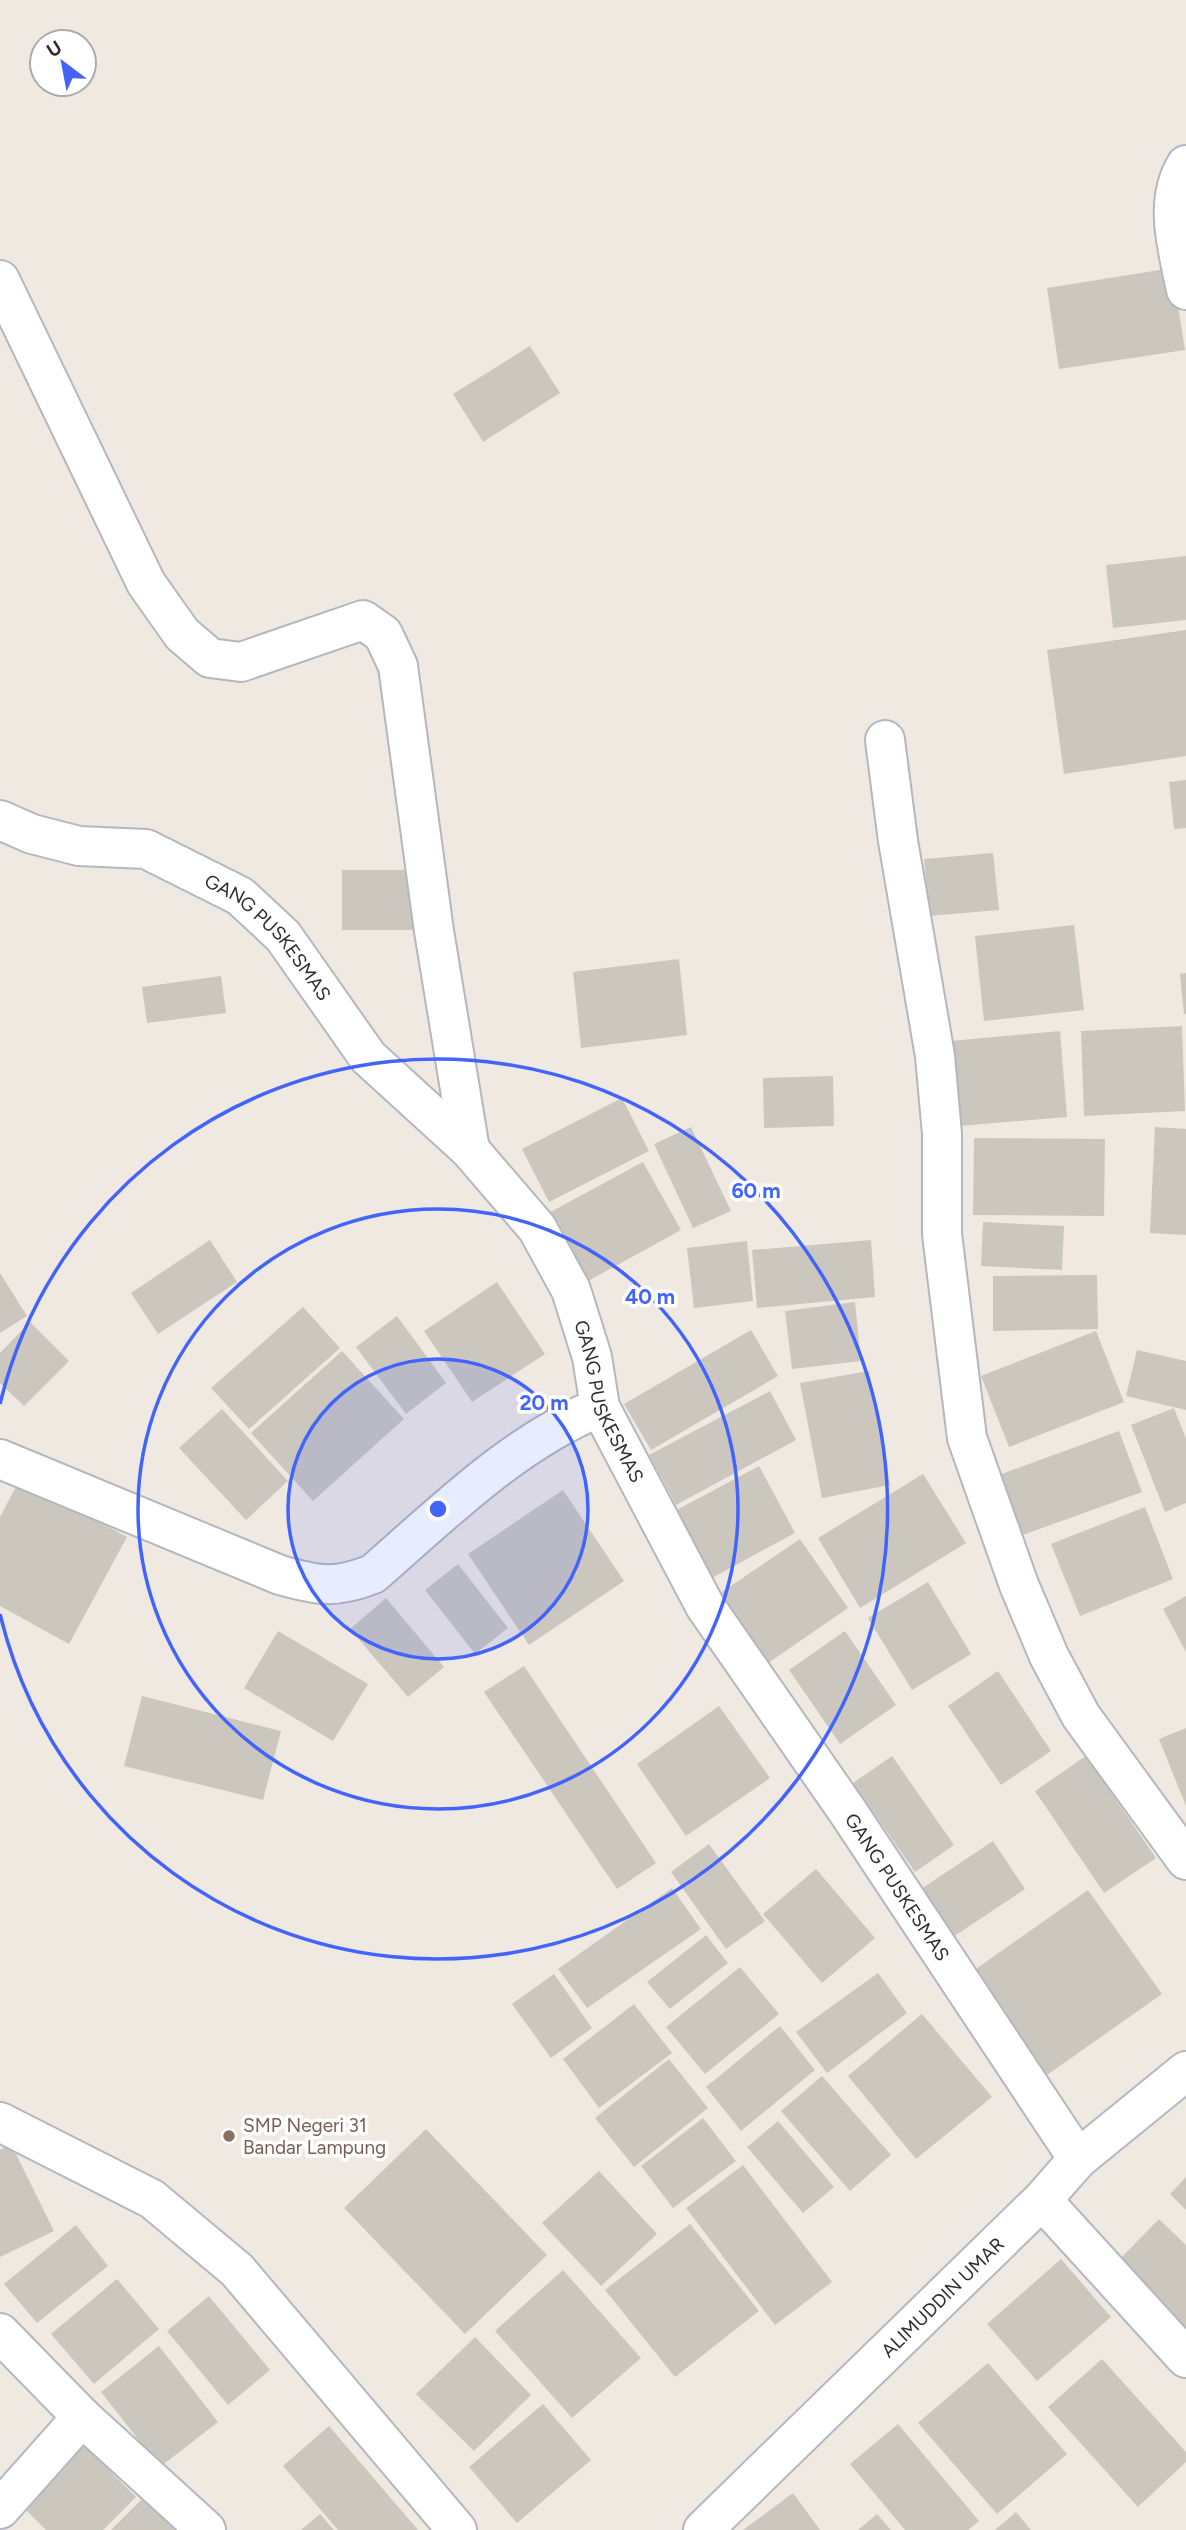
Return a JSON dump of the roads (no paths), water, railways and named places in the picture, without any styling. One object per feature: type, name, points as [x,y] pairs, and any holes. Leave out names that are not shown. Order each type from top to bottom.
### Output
[{"type":"street","points":[[1186,165],[1176,181],[1174,230],[1186,290]]},
{"type":"street","points":[[0,280],[146,583],[182,634],[210,658],[241,662],[362,620],[383,634],[397,666],[434,931],[470,1150]]},
{"type":"street","points":[[884,740],[898,841],[935,1056],[942,1134],[942,1234],[967,1438],[1019,1585],[1049,1656],[1081,1716],[1186,1860]]},
{"type":"street","name":"GANG PUSKESMAS","points":[[0,820],[32,834],[79,846],[146,849],[240,896],[283,936],[368,1057],[470,1150],[537,1228],[571,1290],[593,1357],[600,1406],[705,1606],[848,1812],[1078,2159]]},
{"type":"street","points":[[0,1459],[280,1574],[317,1586],[345,1585],[373,1574],[525,1447],[571,1419],[600,1406]]},
{"type":"street","name":"ALIMUDDIN UMAR","points":[[703,2530],[1042,2200],[1078,2159],[1186,2071]]},
{"type":"street","points":[[0,2122],[152,2199],[237,2270],[457,2530]]},
{"type":"street","points":[[1042,2200],[1186,2358]]},
{"type":"street","points":[[0,2333],[82,2417],[206,2530]]},
{"type":"street","points":[[0,2509],[82,2417]]},
{"type":"place","name":"SMP Negeri 31 Bandar Lampung","points":[[229,2136]]}]
